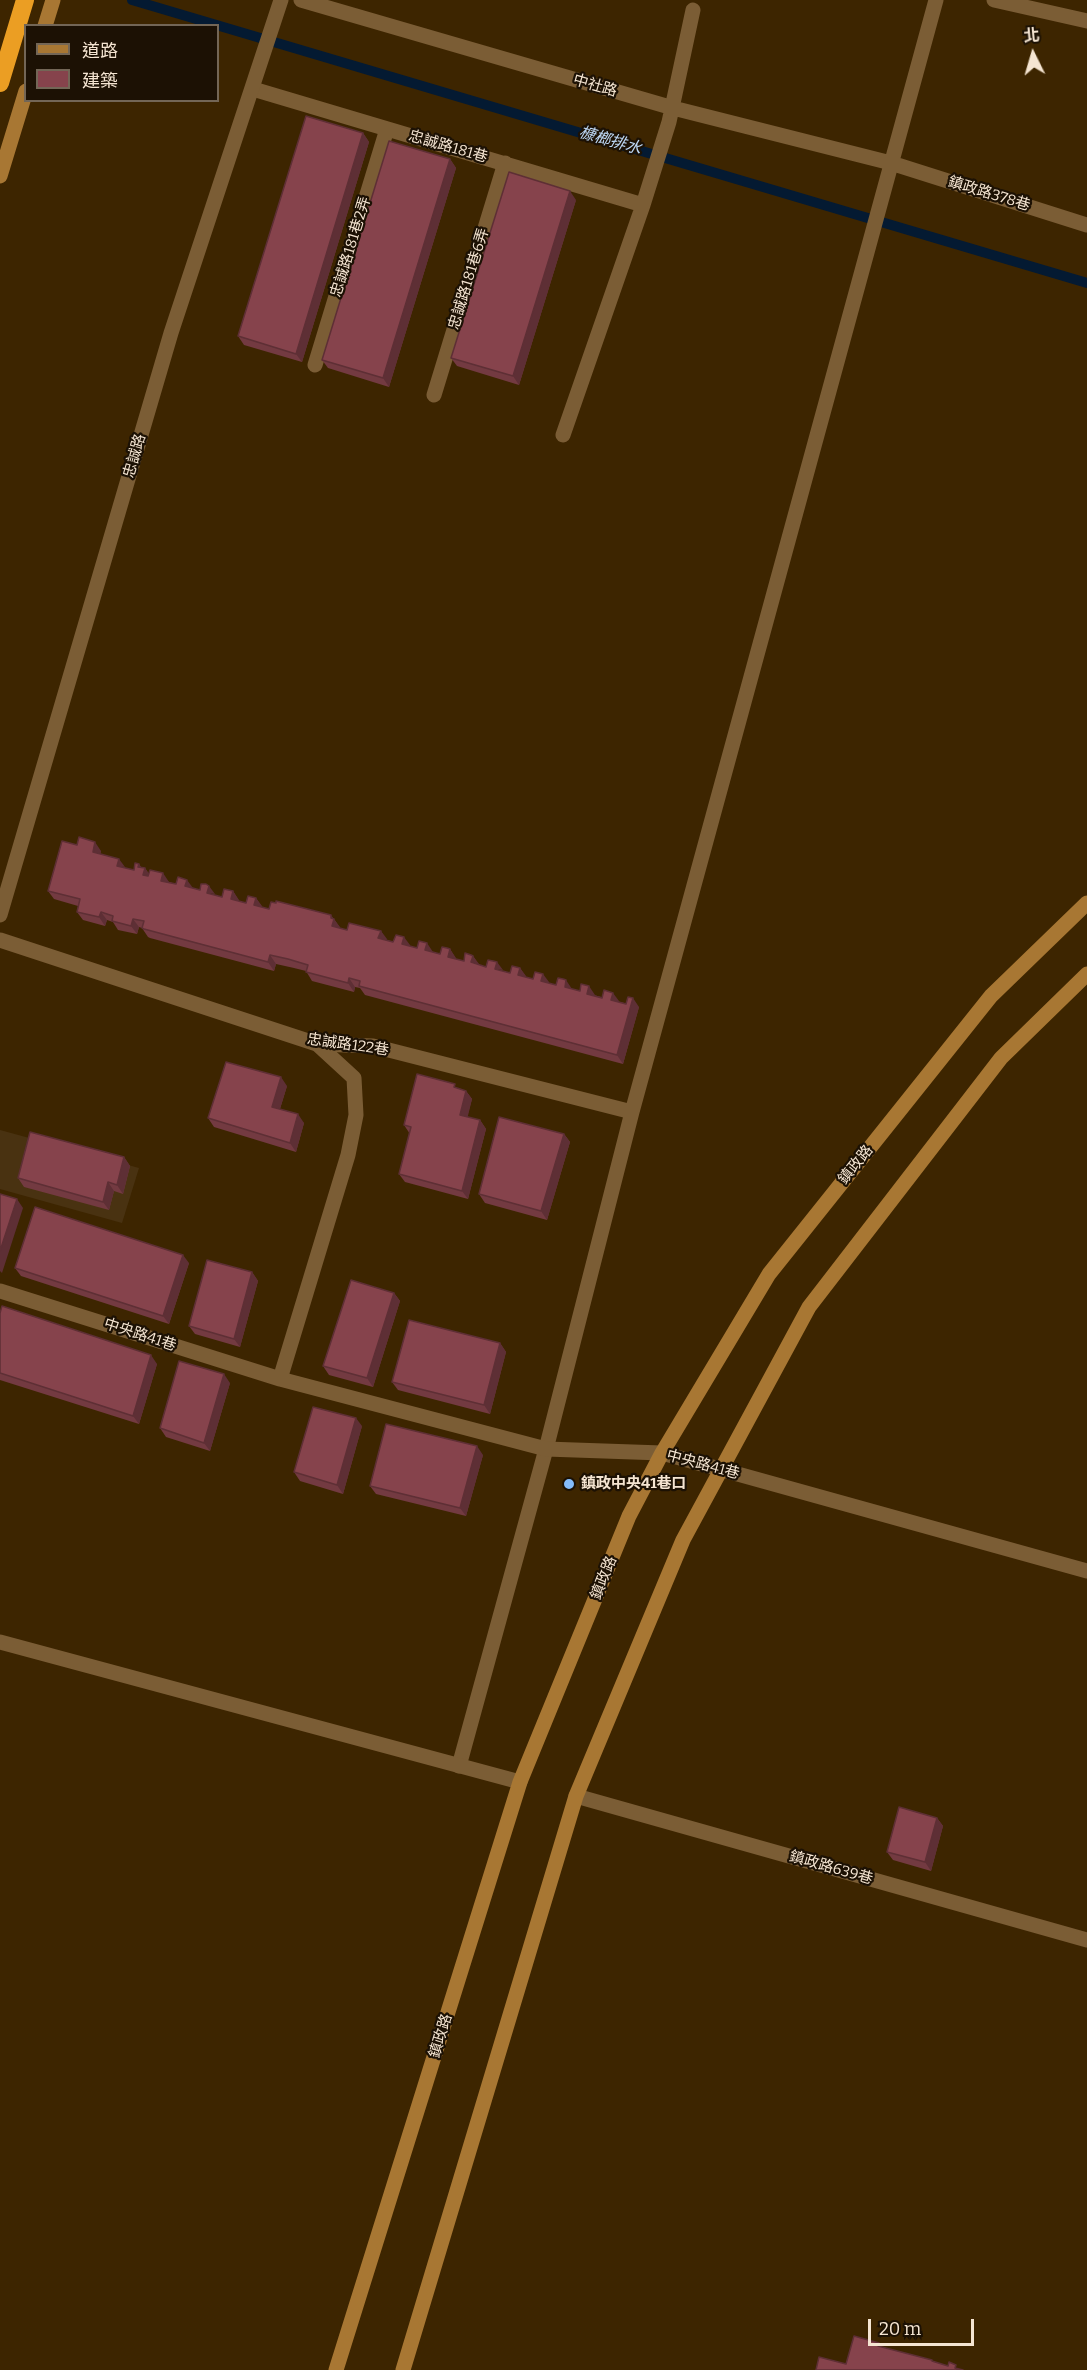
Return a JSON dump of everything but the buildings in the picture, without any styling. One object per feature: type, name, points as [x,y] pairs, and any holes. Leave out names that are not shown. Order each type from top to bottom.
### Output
[{"type":"highway","points":[[0,83],[25,0]]},
{"type":"street","name":"中社路","points":[[301,0],[671,115],[891,163]]},
{"type":"street","points":[[459,1766],[546,1449],[632,1112],[936,0]]},
{"type":"street","points":[[993,0],[1087,21]]},
{"type":"street","name":"忠誠路","points":[[0,915],[171,333],[280,5]]},
{"type":"street","points":[[563,435],[645,198],[671,115],[693,10]]},
{"type":"street","name":"忠誠路181巷","points":[[255,82],[387,129],[505,164],[645,198]]},
{"type":"street","points":[[0,176],[24,98]]},
{"type":"street","name":"忠誠路181巷2弄","points":[[315,365],[387,129]]},
{"type":"street","name":"鎮政路378巷","points":[[891,163],[1087,225]]},
{"type":"street","name":"忠誠路181巷6弄","points":[[434,395],[505,164]]},
{"type":"street","name":"鎮政路","points":[[336,2370],[520,1782],[629,1516],[662,1453],[769,1274],[991,996],[1087,903]]},
{"type":"street","name":"忠誠路122巷","points":[[0,940],[317,1044],[373,1046],[632,1112]]},
{"type":"street","points":[[403,2370],[576,1796],[683,1540],[809,1306],[1001,1058],[1087,974]]},
{"type":"street","points":[[280,1379],[348,1155],[356,1115],[354,1078],[317,1044]]},
{"type":"street","name":"中央路41巷","points":[[0,1291],[280,1379],[546,1449],[662,1453],[1087,1571]]},
{"type":"street","points":[[0,1642],[520,1782]]},
{"type":"street","name":"鎮政路639巷","points":[[576,1796],[1087,1940]]},
{"type":"shaded area","points":[[0,1130],[139,1168],[122,1223],[0,1189]]},
{"type":"waterway","name":"槺榔排水","points":[[132,0],[213,24]]},
{"type":"waterway","name":"槺榔排水","points":[[219,26],[1087,283]]},
{"type":"place","name":"鎮政中央41巷口","points":[[569,1484]]}]
